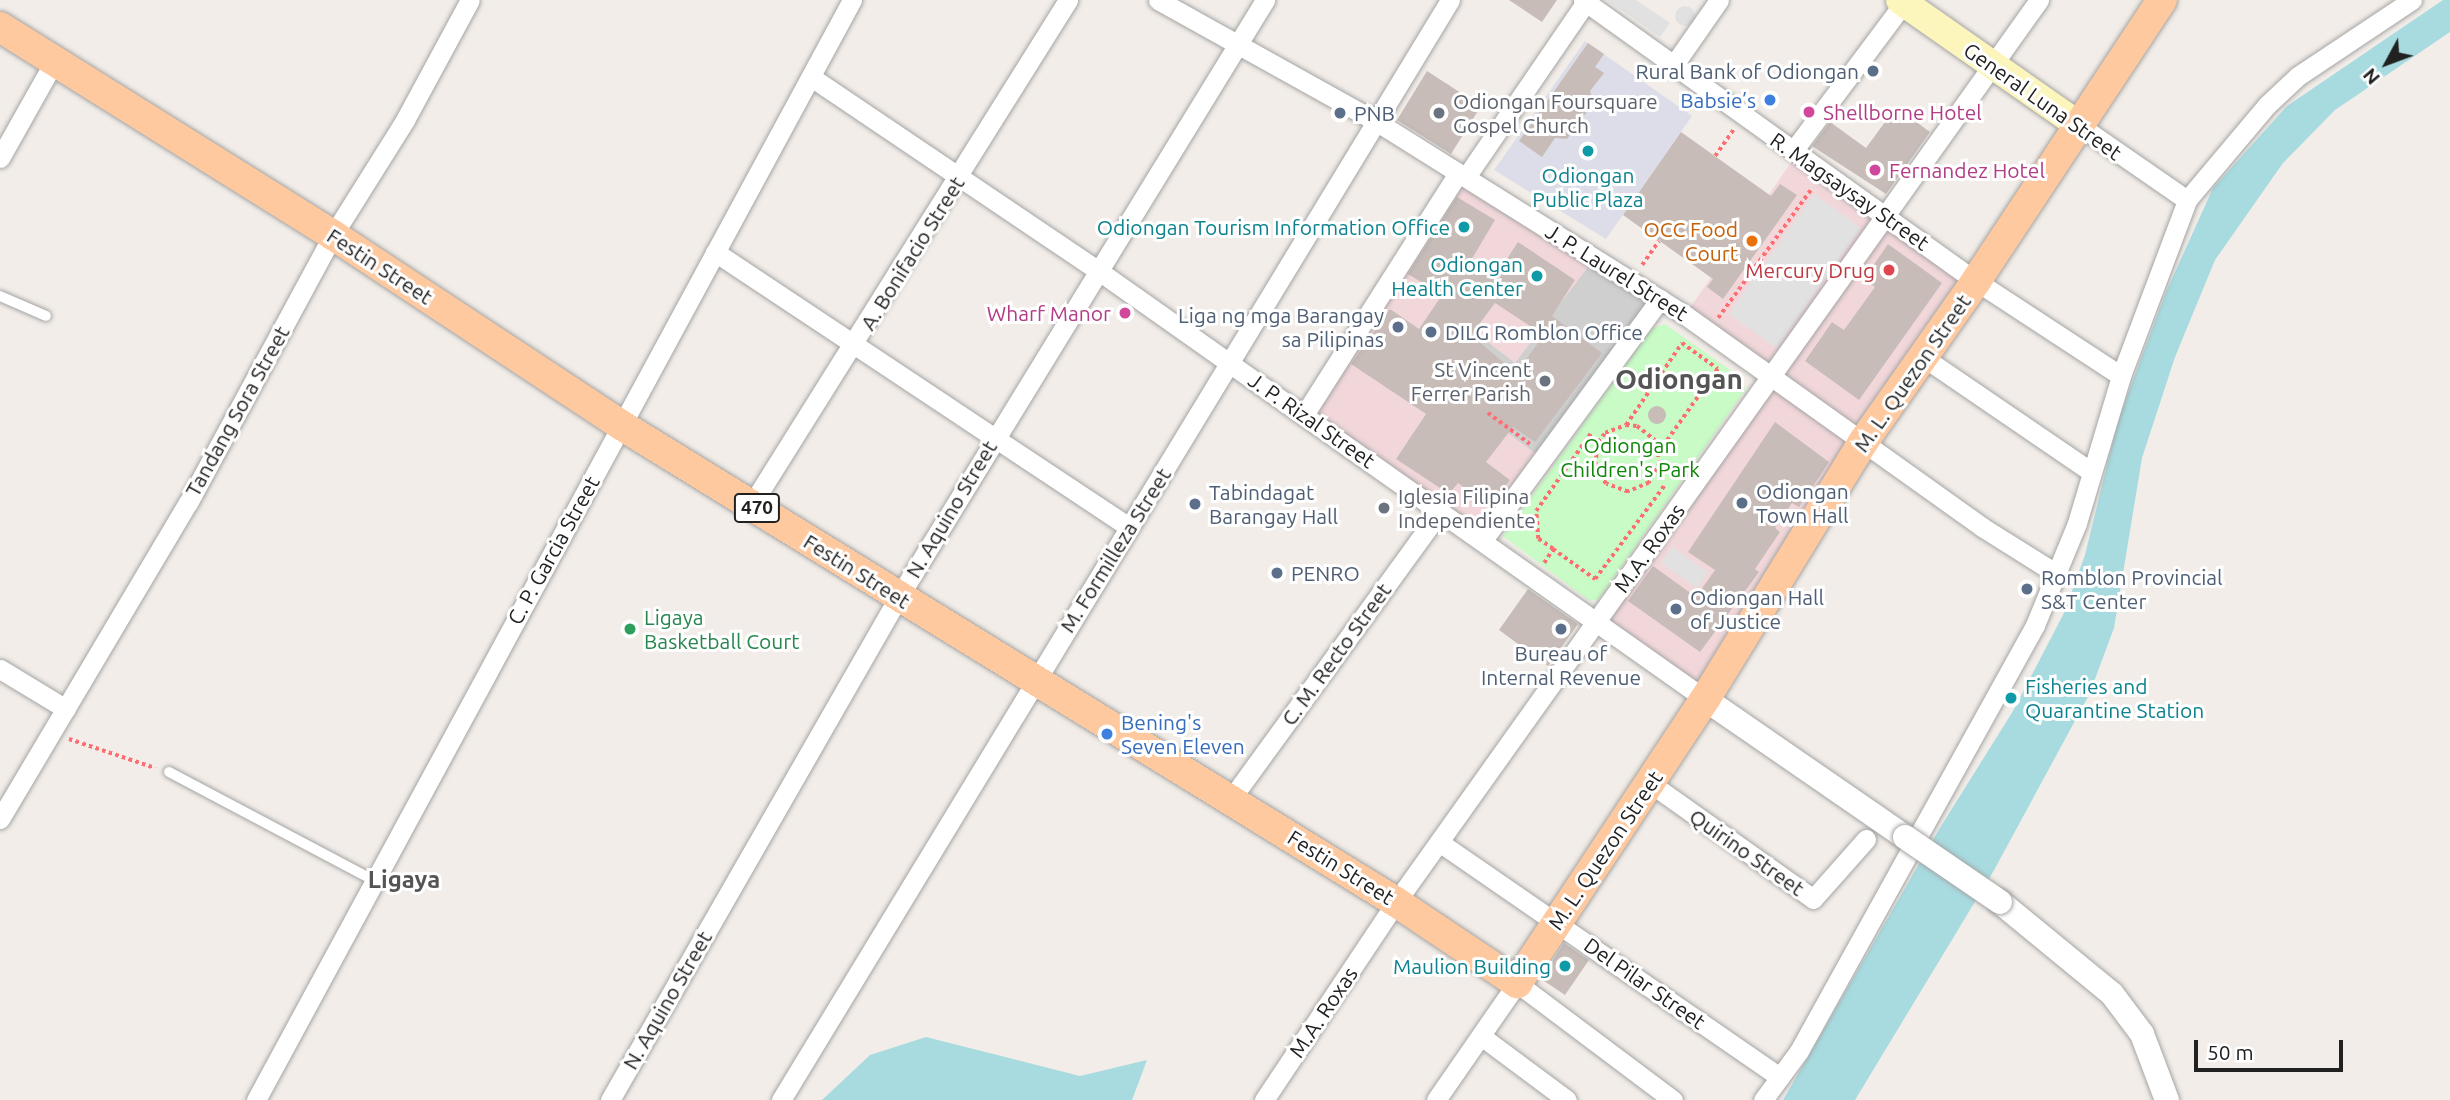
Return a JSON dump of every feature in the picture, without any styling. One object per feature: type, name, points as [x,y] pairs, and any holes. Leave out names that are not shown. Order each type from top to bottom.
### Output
[{"type":"main road","name":"M. L. Quezon Street","points":[[1517,983],[1705,699],[1863,442],[1976,281],[2162,0]]},
{"type":"main road","name":"General Luna Street","points":[[1903,1],[1994,68],[2080,126]]},
{"type":"main road","name":"Festin Street","points":[[0,28],[333,235],[621,425],[898,598],[1231,799],[1396,902],[1517,983]]},
{"type":"street","name":"Tandang Sora Street","points":[[0,820],[188,503],[333,235],[405,120],[470,0]]},
{"type":"street","name":"C. P. Garcia Street","points":[[256,1100],[852,0]]},
{"type":"street","name":"A. Bonifacio Street","points":[[752,505],[856,343],[1068,0]]},
{"type":"street","name":"J. P. Laurel Street","points":[[1157,0],[1374,120],[1660,299],[2057,574]]},
{"type":"street","name":"N. Aquino Street","points":[[610,1100],[898,598],[1096,269],[1265,0]]},
{"type":"street","name":"M. Formilleza Street","points":[[781,1100],[1231,364],[1374,120],[1450,0]]},
{"type":"street","points":[[1673,66],[1719,0]]},
{"type":"street","name":"M.A. Roxas","points":[[1264,1100],[1396,902],[1770,374],[1994,68],[2039,0]]},
{"type":"street","points":[[1763,1100],[1800,1051],[1917,841],[2057,574],[2121,376],[2187,201],[2267,105],[2298,76],[2412,0]]},
{"type":"street","points":[[1304,415],[1462,175],[1584,1]]},
{"type":"street","name":"R. Magsaysay Street","points":[[1584,1],[1976,281],[2121,376]]},
{"type":"street","points":[[1793,151],[1903,1]]},
{"type":"street","points":[[0,158],[55,60]]},
{"type":"street","name":"J. P. Rizal Street","points":[[811,77],[1096,269],[1597,620],[1705,699]]},
{"type":"street","name":"General Luna Street","points":[[2080,126],[2187,201]]},
{"type":"street","points":[[715,252],[856,343],[1129,527]]},
{"type":"street","points":[[1483,540],[1660,299]]},
{"type":"street","points":[[1923,357],[2090,471]]},
{"type":"street","name":"C. M. Recto Street","points":[[1231,799],[1441,510]]},
{"type":"street","points":[[0,669],[66,709]]},
{"type":"street","points":[[1705,699],[2000,902],[2112,994],[2142,1034],[2167,1100]]},
{"type":"street","name":"Quirino Street","points":[[1650,783],[1813,899],[1866,839]]},
{"type":"street","name":"Del Pilar Street","points":[[1439,842],[1780,1077]]},
{"type":"street","name":"M. L. Quezon Street","points":[[1436,1100],[1517,983]]},
{"type":"street","name":"Festin Street","points":[[1517,983],[1673,1100]]},
{"type":"street","points":[[1481,1036],[1567,1100]]},
{"type":"lane","points":[[0,296],[46,316]]},
{"type":"lane","points":[[169,772],[373,880]]},
{"type":"path","points":[[1715,156],[1743,116]]},
{"type":"path","points":[[1709,331],[1823,172]]},
{"type":"path","points":[[1631,282],[1659,241]]},
{"type":"path","points":[[1682,343],[1718,369],[1660,451],[1657,474],[1640,489],[1628,492],[1606,484],[1599,475],[1594,453],[1605,433],[1626,425],[1682,343]]},
{"type":"path","points":[[1488,414],[1546,456]]},
{"type":"path","points":[[1626,425],[1647,432],[1660,451]]},
{"type":"path","points":[[1591,433],[1536,511],[1538,539],[1553,550],[1595,579],[1664,486]]},
{"type":"path","points":[[1534,576],[1553,550]]},
{"type":"path","points":[[51,732],[169,772]]},
{"type":"shaded area","points":[[1607,0],[1636,0],[1670,23],[1660,37]]},
{"type":"shaded area","points":[[1685,6],[1692,9],[1695,16],[1692,23],[1685,26],[1678,23],[1675,16],[1678,9]]},
{"type":"shaded area","name":"Odiongan Public Plaza","points":[[1585,41],[1692,116],[1606,239],[1494,170]]},
{"type":"shaded area","points":[[1797,154],[1976,281],[1705,699],[1597,620],[1770,375],[1685,315]]},
{"type":"shaded area","points":[[1458,173],[1594,259],[1543,459],[1483,540],[1304,415]]},
{"type":"shaded area","points":[[1814,194],[1861,228],[1776,348],[1729,314]]},
{"type":"shaded area","points":[[1594,259],[1660,299],[1543,459],[1485,416],[1451,336],[1472,330],[1515,363]]},
{"type":"shaded area","points":[[1672,547],[1708,572],[1697,588],[1661,563]]},
{"type":"green space","name":"Odiongan Children's Park","points":[[1665,324],[1743,379],[1745,390],[1599,599],[1590,601],[1503,536],[1652,328]]},
{"type":"water","points":[[2443,0],[2450,0],[2450,32],[2335,110],[2283,163],[2215,260],[2175,357],[2142,458],[2114,628],[2089,695],[1993,872],[1855,1100],[1783,1100],[1938,831],[2013,711],[2064,613],[2085,555],[2118,420],[2166,292],[2213,188],[2287,106]]},
{"type":"water","points":[[926,1037],[1080,1076],[1147,1060],[1132,1100],[822,1100],[870,1055]]},
{"type":"building","points":[[1509,0],[1557,0],[1542,22]]},
{"type":"building","points":[[1588,43],[1604,54],[1595,67],[1604,73],[1590,91],[1594,102],[1567,139],[1555,138],[1542,157],[1519,141]]},
{"type":"building","name":"Odiongan Foursquare Gospel Church","points":[[1427,71],[1481,106],[1451,154],[1397,120]]},
{"type":"building","points":[[1896,107],[1930,132],[1886,194],[1812,146],[1830,122],[1866,148]]},
{"type":"building","points":[[1681,132],[1771,196],[1780,184],[1797,195],[1723,299],[1707,287],[1713,279],[1623,215]]},
{"type":"building","points":[[1457,197],[1495,220],[1470,262],[1495,277],[1518,242],[1575,280],[1552,316],[1602,353],[1535,442],[1513,427],[1486,462],[1510,480],[1489,507],[1458,483],[1449,494],[1396,459],[1426,414],[1351,364],[1390,309],[1419,329],[1442,295],[1408,274]],"holes":[[[1495,303],[1544,335],[1516,373],[1471,335]]]},
{"type":"building","points":[[1888,244],[1942,283],[1859,400],[1805,361],[1832,322],[1844,330],[1875,287],[1864,279]]},
{"type":"building","points":[[1657,406],[1663,409],[1666,415],[1663,421],[1657,424],[1651,421],[1648,415],[1651,409]]},
{"type":"building","points":[[1775,422],[1829,462],[1799,507],[1792,503],[1775,528],[1780,532],[1755,569],[1759,572],[1700,652],[1628,601],[1653,566],[1696,597],[1715,570],[1688,552]]},
{"type":"building","points":[[1528,589],[1578,624],[1548,666],[1499,630]]},
{"type":"building","name":"Maulion Building","points":[[1564,943],[1589,960],[1565,995],[1541,979]]},
{"type":"place","name":"Rural Bank of Odiongan","points":[[1873,71]]},
{"type":"place","name":"Babsie’s","points":[[1770,100]]},
{"type":"place","name":"Shellborne Hotel","points":[[1809,112]]},
{"type":"place","name":"PNB","points":[[1340,113]]},
{"type":"place","name":"Odiongan Foursquare Gospel Church","points":[[1439,113]]},
{"type":"place","name":"Odiongan Public Plaza","points":[[1588,151]]},
{"type":"place","name":"Fernandez Hotel","points":[[1875,170]]},
{"type":"place","name":"Odiongan Tourism Information Office","points":[[1464,227]]},
{"type":"place","name":"OCC Food Court","points":[[1752,241]]},
{"type":"place","name":"Mercury Drug","points":[[1889,270]]},
{"type":"place","name":"Odiongan Health Center","points":[[1537,276]]},
{"type":"place","name":"Wharf Manor","points":[[1125,313]]},
{"type":"place","name":"Liga ng mga Barangay sa Pilipinas","points":[[1398,327]]},
{"type":"place","name":"DILG Romblon Office","points":[[1431,332]]},
{"type":"place","name":"St Vincent Ferrer Parish","points":[[1545,381]]},
{"type":"place","name":"Odiongan Town Hall","points":[[1742,503]]},
{"type":"place","name":"Tabindagat Barangay Hall","points":[[1195,504]]},
{"type":"place","name":"Iglesia Filipina Independiente","points":[[1384,508]]},
{"type":"place","name":"PENRO","points":[[1277,573]]},
{"type":"place","name":"Romblon Provincial S&T Center","points":[[2027,589]]},
{"type":"place","name":"Odiongan Hall of Justice","points":[[1676,609]]},
{"type":"place","name":"Ligaya Basketball Court","points":[[630,629]]},
{"type":"place","name":"Bureau of Internal Revenue","points":[[1561,629]]},
{"type":"place","name":"Fisheries and Quarantine Station","points":[[2011,698]]},
{"type":"place","name":"Bening's Seven Eleven","points":[[1107,734]]},
{"type":"place","name":"Maulion Building","points":[[1565,966]]},
{"type":"district","name":"Odiongan","points":[[1679,379]]},
{"type":"district","name":"Ligaya","points":[[404,880]]}]
